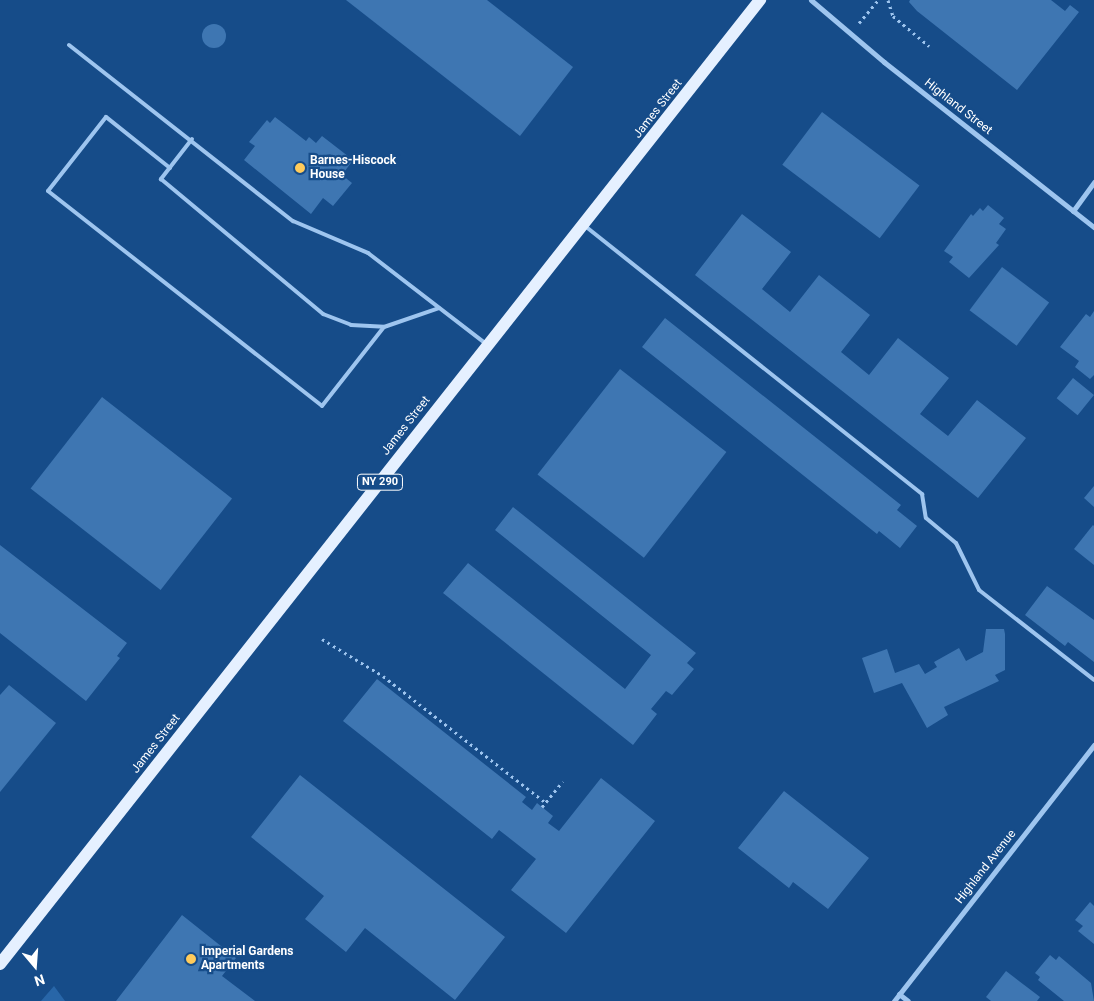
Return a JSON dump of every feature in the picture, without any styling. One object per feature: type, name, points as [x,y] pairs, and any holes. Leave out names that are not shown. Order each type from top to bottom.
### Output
[{"type":"main road","name":"James Street","points":[[0,964],[760,0]]},
{"type":"street","name":"Highland Street","points":[[811,0],[1094,227]]},
{"type":"street","points":[[1073,211],[1094,182]]},
{"type":"street","name":"Highland Avenue","points":[[894,1001],[1094,745]]},
{"type":"street","points":[[899,994],[908,1001]]},
{"type":"lane","points":[[69,45],[192,139],[293,221],[368,253],[488,345]]},
{"type":"lane","points":[[170,168],[106,117],[48,191],[322,406],[384,327]]},
{"type":"lane","points":[[192,139],[161,179],[324,314],[351,325],[384,327],[440,308]]},
{"type":"lane","points":[[583,225],[922,494],[926,518],[956,543],[979,590],[1094,680]]},
{"type":"path","points":[[850,33],[878,0]]},
{"type":"path","points":[[888,0],[893,16],[928,46]]},
{"type":"path","points":[[322,639],[383,676],[546,803]]},
{"type":"path","points":[[542,807],[563,780]]},
{"type":"shaded area","points":[[54,986],[65,1001],[41,1001]]},
{"type":"building","points":[[346,0],[487,0],[573,67],[520,136]]},
{"type":"building","points":[[910,0],[1051,0],[1065,11],[1070,5],[1079,12],[1017,90],[917,11],[909,2]]},
{"type":"building","points":[[214,24],[219,25],[225,31],[225,41],[219,47],[214,48],[209,47],[203,41],[202,36],[203,31],[209,25]]},
{"type":"building","points":[[822,112],[919,185],[880,238],[782,165]]},
{"type":"building","name":"Barnes-Hiscock House","points":[[275,117],[306,141],[309,137],[316,143],[322,136],[353,160],[342,175],[352,183],[333,206],[323,198],[311,214],[244,160],[255,146],[249,142],[267,120],[270,123]]},
{"type":"building","points":[[988,205],[1004,218],[999,224],[1006,229],[996,243],[999,245],[969,278],[949,262],[953,257],[944,251],[971,214],[973,216],[980,208],[983,211]]},
{"type":"building","points":[[742,214],[791,252],[762,289],[790,312],[819,275],[870,315],[841,352],[869,375],[898,338],[949,378],[920,414],[948,436],[977,400],[1026,438],[978,498],[695,275]]},
{"type":"building","points":[[1002,267],[1049,303],[1017,346],[970,310]]},
{"type":"building","points":[[1094,311],[1094,375],[1090,379],[1075,367],[1079,361],[1060,347],[1086,314],[1090,317]]},
{"type":"building","points":[[665,318],[901,505],[897,510],[917,526],[900,548],[879,531],[877,534],[642,347]]},
{"type":"building","points":[[620,369],[726,452],[644,558],[538,475]]},
{"type":"building","points":[[1073,378],[1094,395],[1078,415],[1057,398]]},
{"type":"building","points":[[102,397],[232,499],[161,590],[31,488]]},
{"type":"building","points":[[1094,486],[1094,507],[1084,498]]},
{"type":"building","points":[[513,507],[696,653],[687,663],[694,669],[672,695],[666,691],[651,709],[657,714],[633,745],[443,593],[468,563],[625,689],[651,655],[495,530]]},
{"type":"building","points":[[1094,526],[1094,565],[1074,549]]},
{"type":"building","points":[[0,545],[127,643],[117,656],[120,658],[86,701],[0,633]]},
{"type":"building","points":[[1047,586],[1094,620],[1094,662],[1068,642],[1065,646],[1025,615]]},
{"type":"building","points":[[986,629],[1004,629],[1005,670],[995,675],[999,681],[944,707],[948,715],[927,728],[902,683],[874,693],[862,658],[887,649],[895,673],[919,664],[925,674],[937,667],[934,662],[959,648],[966,661],[983,652]]},
{"type":"building","points":[[377,679],[526,797],[522,802],[532,810],[537,803],[553,816],[548,823],[559,831],[601,778],[655,821],[566,933],[511,890],[536,859],[499,830],[492,839],[343,721]]},
{"type":"building","points":[[9,685],[56,723],[0,792],[0,695]]},
{"type":"building","points":[[300,775],[505,937],[455,1000],[365,928],[346,952],[305,919],[324,896],[251,837]]},
{"type":"building","points":[[784,791],[869,858],[828,909],[793,882],[789,888],[738,848]]},
{"type":"building","points":[[1090,902],[1094,906],[1094,944],[1078,931],[1083,926],[1075,920]]},
{"type":"building","name":"Imperial Gardens Apartments","points":[[182,915],[236,958],[222,976],[255,1001],[116,1001]]},
{"type":"building","points":[[1050,955],[1056,960],[1059,956],[1091,983],[1094,1001],[1064,1001],[1038,980],[1040,977],[1035,973]]},
{"type":"building","points":[[1006,971],[1040,997],[1037,1001],[991,1001],[986,997]]},
{"type":"place","name":"Barnes-Hiscock House","points":[[300,168]]},
{"type":"place","name":"Imperial Gardens Apartments","points":[[191,959]]}]
